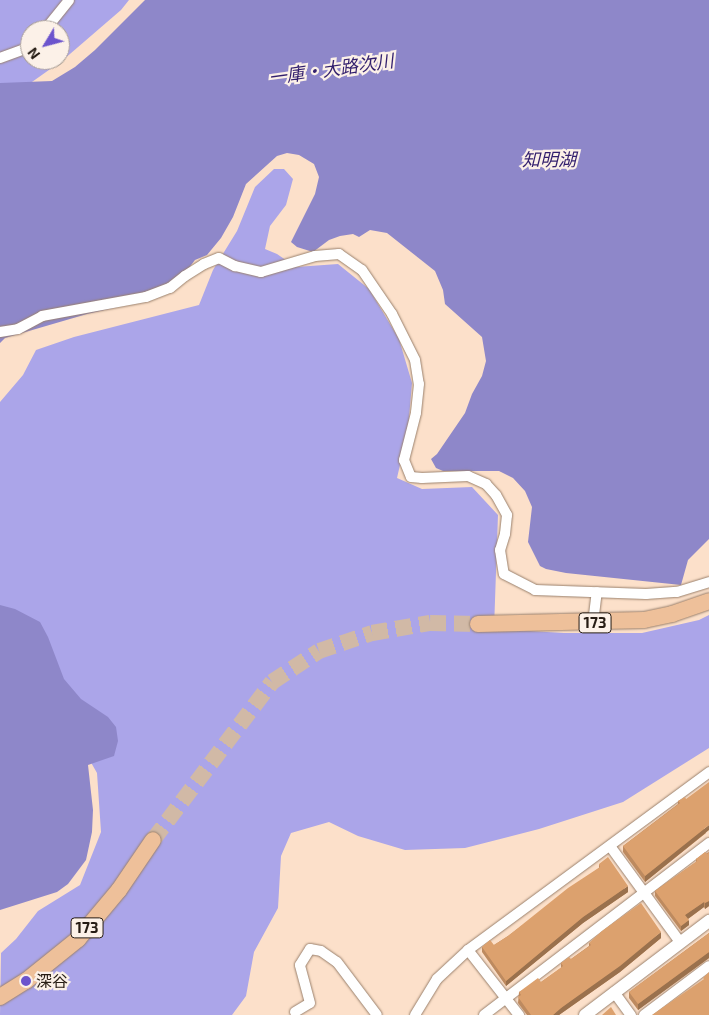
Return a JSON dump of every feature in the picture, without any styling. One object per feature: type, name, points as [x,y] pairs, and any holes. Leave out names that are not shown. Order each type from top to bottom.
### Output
[{"type":"highway","name":"173","points":[[478,624],[593,623],[644,620],[672,614],[709,602]]},
{"type":"highway","name":"173","points":[[0,997],[26,981],[78,939],[119,890],[153,840]]},
{"type":"street","points":[[53,20],[69,0]]},
{"type":"street","points":[[0,58],[20,51]]},
{"type":"street","points":[[0,332],[18,329],[42,316],[146,298],[170,288],[204,264],[219,258],[235,266],[261,272],[315,256],[339,254],[362,270],[392,314],[415,360],[419,384],[416,413],[404,460],[411,477],[468,476],[486,484],[506,515],[506,534],[500,550],[504,574],[535,590],[646,594],[677,592],[709,582]]},
{"type":"street","points":[[593,623],[597,592]]},
{"type":"street","points":[[416,1015],[436,979],[468,950],[709,772]]},
{"type":"street","points":[[484,1015],[505,997],[709,843]]},
{"type":"street","points":[[610,846],[680,942]]},
{"type":"street","points":[[585,1015],[709,921]]},
{"type":"street","points":[[295,1012],[310,1003],[300,965],[310,949],[321,951],[337,962],[377,1015]]},
{"type":"street","points":[[468,950],[519,1015]]},
{"type":"street","points":[[644,1015],[709,966]]},
{"type":"street","points":[[614,992],[631,1015]]},
{"type":"shaded area","points":[[0,0],[129,0],[121,10],[70,54],[70,20],[20,20],[20,70],[49,70],[15,94],[0,99]]},
{"type":"shaded area","points":[[274,169],[284,169],[293,179],[286,205],[270,226],[265,249],[277,254],[296,267],[338,264],[369,289],[399,339],[412,383],[408,430],[397,478],[422,489],[472,487],[498,515],[494,629],[564,633],[642,633],[699,620],[709,615],[709,748],[623,802],[539,829],[465,848],[405,850],[358,836],[329,822],[291,833],[281,856],[278,908],[254,952],[246,996],[232,1015],[0,1015],[1,953],[16,939],[38,911],[80,885],[101,832],[97,773],[68,722],[0,658],[0,402],[23,375],[36,350],[74,337],[199,305],[213,270],[237,231],[255,187]]},
{"type":"water","name":"知明湖","points":[[145,0],[709,0],[709,539],[688,560],[681,585],[566,573],[546,569],[540,566],[528,542],[532,507],[525,491],[513,478],[499,471],[443,471],[436,468],[431,459],[437,454],[465,413],[472,394],[482,376],[486,361],[482,337],[445,304],[443,290],[435,271],[387,233],[370,230],[359,237],[353,234],[340,236],[329,240],[313,252],[297,247],[291,242],[315,194],[319,177],[314,164],[299,155],[287,153],[277,156],[246,184],[233,217],[221,238],[207,255],[195,260],[172,290],[157,298],[87,314],[5,338],[0,343],[0,83],[52,81],[75,67],[95,50]]},
{"type":"water","points":[[0,605],[15,609],[40,622],[48,637],[64,679],[81,699],[108,717],[116,727],[118,741],[114,756],[88,765],[93,810],[92,832],[86,860],[68,884],[57,892],[0,910]]},
{"type":"building","points":[[709,782],[709,825],[645,876],[623,846],[680,803],[678,801],[685,797],[686,799]]},
{"type":"building","points":[[705,852],[707,854],[709,852],[709,901],[704,902],[685,915],[689,920],[681,926],[655,891],[697,861],[696,859]]},
{"type":"building","points":[[608,857],[628,886],[583,917],[506,981],[482,947],[490,940],[494,945],[508,936],[568,888],[600,867],[599,864]]},
{"type":"building","points":[[641,903],[661,932],[620,966],[553,1015],[531,1015],[518,997],[521,995],[519,992],[538,978],[541,982],[563,966],[561,963],[569,957],[571,959],[591,945],[589,943],[602,931]]},
{"type":"building","points":[[709,933],[709,952],[638,1004],[629,992]]},
{"type":"building","points":[[709,972],[709,1015],[652,1015],[704,979]]},
{"type":"building","points":[[611,1007],[616,1015],[602,1015]]},
{"type":"tunnel","points":[[153,840],[272,682],[319,651],[372,633],[430,623],[478,624]]},
{"type":"place","name":"深谷","points":[[26,981]]},
{"type":"water label","name":"一庫・大路次川","points":[[331,69]]}]
